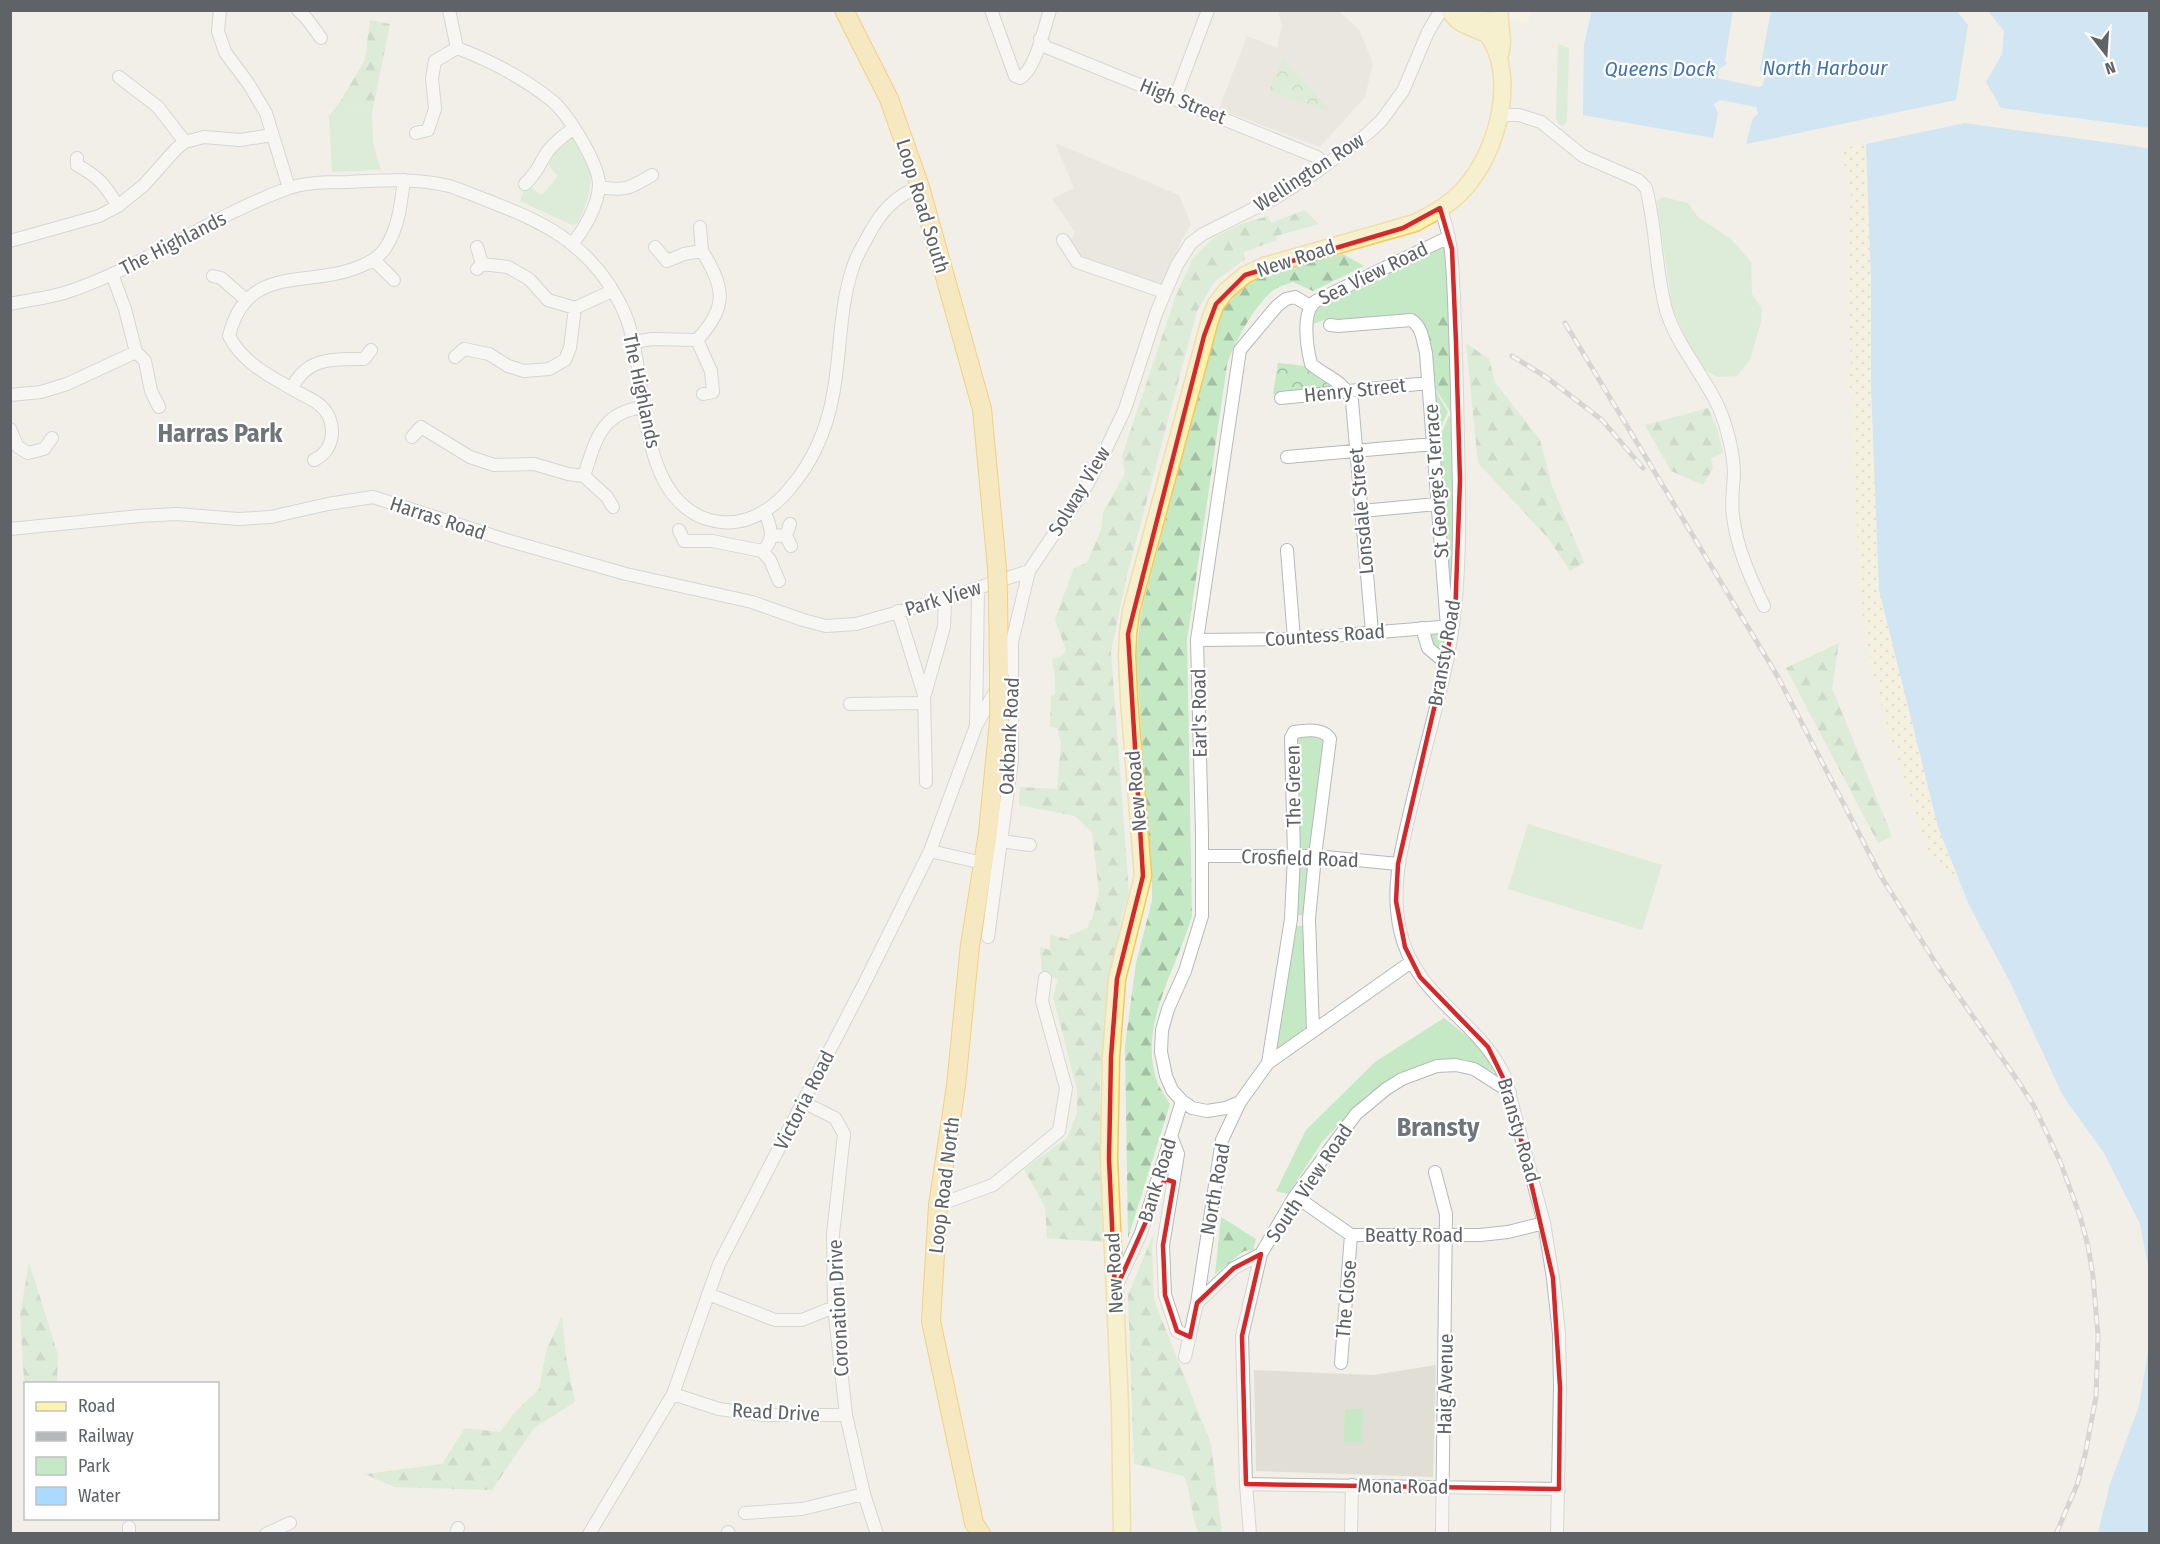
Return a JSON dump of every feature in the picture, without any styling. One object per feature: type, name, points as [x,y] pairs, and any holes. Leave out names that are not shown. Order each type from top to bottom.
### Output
[{"type":"highway","name":"Loop Road South","points":[[844,10],[889,99],[920,187],[982,408],[998,593]]},
{"type":"highway","name":"Loop Road North","points":[[981,1533],[974,1523],[931,1321],[939,1205],[956,1086],[970,945],[983,863],[994,837],[999,721],[1005,668],[998,593]]},
{"type":"main road","points":[[1449,10],[1463,26],[1488,34],[1499,58]]},
{"type":"main road","points":[[1461,10],[1478,19],[1492,22],[1499,15]]},
{"type":"main road","points":[[1488,34],[1499,15]]},
{"type":"main road","points":[[1499,15],[1503,46],[1499,58]]},
{"type":"main road","name":"New Road","points":[[1122,1533],[1120,1407],[1109,1160],[1112,1046],[1117,979],[1143,876],[1127,656],[1131,611],[1184,422],[1204,336],[1216,304],[1226,291],[1245,275],[1264,266],[1403,228],[1440,208],[1464,189],[1481,165],[1499,115],[1502,97],[1499,58]]},
{"type":"street","points":[[220,10],[218,30],[225,52],[249,83],[266,113],[290,188]]},
{"type":"street","points":[[298,10],[323,40]]},
{"type":"street","points":[[449,10],[457,48]]},
{"type":"street","points":[[991,10],[1015,76],[1020,78],[1025,75],[1034,59],[1050,10]]},
{"type":"street","points":[[1175,98],[1208,10]]},
{"type":"street","name":"Wellington Row","points":[[1157,311],[1183,253],[1191,243],[1203,234],[1275,198],[1326,165],[1367,134],[1404,91],[1428,32],[1441,10]]},
{"type":"street","name":"High Street","points":[[1040,39],[1046,46],[1317,157],[1326,165]]},
{"type":"street","points":[[457,48],[484,58],[552,100],[574,128],[594,161],[598,188],[590,215],[582,232],[572,244]]},
{"type":"street","points":[[426,133],[435,109],[432,78],[435,61],[457,48]]},
{"type":"street","points":[[119,77],[158,107],[185,142]]},
{"type":"street","points":[[1499,115],[1519,115],[1541,122],[1583,156],[1638,180],[1646,188],[1667,312],[1675,333],[1707,387],[1726,426],[1732,451],[1734,474],[1731,495],[1737,541],[1746,570],[1764,606]]},
{"type":"street","points":[[525,184],[541,177],[547,153],[559,138],[574,128]]},
{"type":"street","points":[[10,241],[99,216],[118,206],[144,185],[176,148],[185,142],[204,137],[240,140],[272,135]]},
{"type":"street","points":[[77,158],[77,165],[94,174],[118,206]]},
{"type":"street","points":[[598,188],[629,189],[637,178],[652,175]]},
{"type":"street","points":[[314,460],[330,454],[333,428],[322,406],[262,372],[236,350],[229,336],[232,323],[245,299],[278,281],[345,273],[374,260],[386,247],[399,216],[404,180]]},
{"type":"street","name":"The Highlands","points":[[10,304],[63,293],[112,274],[242,209],[290,188],[324,183],[404,180],[449,186],[544,225],[590,259],[624,312],[634,342],[643,407],[658,465],[670,492],[687,509],[704,518],[719,522],[734,522],[750,519],[785,494],[800,477],[813,455],[825,427],[833,395],[845,296],[854,264],[878,218],[904,192],[920,187]]},
{"type":"street","name":"Bransty Road","points":[[1440,208],[1452,249],[1460,480],[1446,663],[1398,864],[1396,883],[1398,918],[1411,962],[1420,977],[1442,1004],[1477,1035],[1498,1061],[1510,1092],[1544,1223],[1551,1260],[1558,1334],[1560,1387],[1557,1533]]},
{"type":"street","points":[[634,342],[652,339],[697,340],[712,324],[722,299],[714,271],[702,251],[700,227]]},
{"type":"street","name":"Sea View Road","points":[[1347,391],[1341,384],[1311,364],[1307,331],[1310,306],[1449,237]]},
{"type":"street","points":[[1063,240],[1077,262],[1164,292]]},
{"type":"street","points":[[477,247],[479,267],[508,267],[529,279],[548,300],[575,308],[612,291]]},
{"type":"street","points":[[656,247],[667,266],[684,254],[702,251]]},
{"type":"street","points":[[374,260],[395,282]]},
{"type":"street","points":[[112,274],[125,309],[136,352],[145,361],[151,391],[158,407]]},
{"type":"street","points":[[221,275],[245,299]]},
{"type":"street","name":"Earl's Road","points":[[1182,1101],[1172,1090],[1166,1076],[1161,1052],[1162,1030],[1168,1009],[1185,971],[1202,916],[1197,640],[1240,350],[1286,298],[1295,297],[1310,306]]},
{"type":"street","points":[[465,335],[459,353],[489,354],[508,366],[524,371],[549,369],[565,360],[570,348],[575,308]]},
{"type":"street","name":"Solway View","points":[[1029,571],[1087,485],[1125,408],[1157,311]]},
{"type":"street","name":"St George's Terrace","points":[[1330,325],[1412,320],[1418,325],[1422,336],[1428,383],[1437,504],[1450,626]]},
{"type":"street","points":[[697,340],[711,371],[712,395]]},
{"type":"street","points":[[10,395],[40,392],[67,384],[136,352]]},
{"type":"street","points":[[292,388],[298,375],[316,363],[339,359],[368,359]]},
{"type":"street","name":"Henry Street","points":[[1281,398],[1428,383]]},
{"type":"street","name":"Lonsdale Street","points":[[1347,391],[1352,401],[1372,632]]},
{"type":"street","points":[[584,476],[595,440],[609,419],[627,409],[643,407]]},
{"type":"street","points":[[412,438],[421,423],[470,457],[494,465],[534,464],[584,476],[611,500]]},
{"type":"street","points":[[10,429],[18,447],[28,453],[44,449],[52,438]]},
{"type":"street","points":[[1287,457],[1433,444]]},
{"type":"street","name":"Harras Road","points":[[10,529],[177,514],[238,519],[271,517],[373,497],[626,574],[752,602],[817,624],[841,626],[856,624]]},
{"type":"street","points":[[1361,511],[1437,504]]},
{"type":"street","points":[[762,551],[769,546],[771,535],[764,511]]},
{"type":"street","points":[[771,535],[789,535]]},
{"type":"street","points":[[681,538],[712,541],[762,551],[770,560],[779,581]]},
{"type":"street","points":[[1287,550],[1294,639]]},
{"type":"street","name":"Park View","points":[[856,624],[945,599],[1029,571]]},
{"type":"street","name":"Oakbank Road","points":[[988,938],[994,837],[1012,760],[1005,668],[1029,571]]},
{"type":"street","points":[[975,726],[978,588]]},
{"type":"street","points":[[924,699],[944,627],[945,599]]},
{"type":"street","points":[[898,611],[924,699],[926,782]]},
{"type":"street","name":"Countess Road","points":[[1197,640],[1294,639],[1450,626]]},
{"type":"street","points":[[1422,628],[1428,648],[1446,663]]},
{"type":"street","name":"Victoria Road","points":[[590,1533],[673,1394],[719,1264],[930,851],[975,726],[1005,668]]},
{"type":"street","points":[[850,704],[924,699]]},
{"type":"street","name":"The Green","points":[[1268,1063],[1291,919],[1294,855],[1290,738],[1294,732],[1323,731],[1330,739],[1309,919],[1313,1031]]},
{"type":"street","points":[[994,837],[1030,845]]},
{"type":"street","points":[[930,851],[983,863]]},
{"type":"street","name":"Crosfield Road","points":[[1202,856],[1294,855],[1398,864]]},
{"type":"street","name":"North Road","points":[[1185,1357],[1197,1303],[1222,1140],[1240,1102],[1268,1063],[1411,962]]},
{"type":"street","points":[[939,1205],[993,1185],[1059,1131],[1066,1088],[1042,1001],[1046,978]]},
{"type":"street","name":"South View Road","points":[[1250,1533],[1246,1484],[1242,1336],[1261,1254],[1295,1196],[1356,1114],[1402,1079],[1437,1065],[1456,1065],[1474,1069],[1510,1092]]},
{"type":"street","points":[[1182,1101],[1192,1108],[1207,1111],[1226,1108],[1240,1102]]},
{"type":"street","name":"Bank Road","points":[[1115,1291],[1141,1233],[1182,1101]]},
{"type":"street","name":"Coronation Drive","points":[[803,1102],[835,1118],[844,1134],[833,1234],[834,1306],[846,1415],[864,1494],[877,1533]]},
{"type":"street","points":[[1171,1136],[1178,1154],[1163,1245],[1165,1295],[1177,1331],[1190,1337]]},
{"type":"street","name":"Haig Avenue","points":[[1435,1172],[1444,1202],[1446,1235],[1442,1533]]},
{"type":"street","name":"Beatty Road","points":[[1295,1196],[1351,1235],[1446,1235],[1508,1232],[1544,1223]]},
{"type":"street","name":"The Close","points":[[1341,1364],[1351,1235]]},
{"type":"street","points":[[1197,1303],[1234,1268],[1261,1254]]},
{"type":"street","points":[[708,1294],[775,1320],[802,1320],[834,1306]]},
{"type":"street","name":"Read Drive","points":[[673,1394],[719,1408],[764,1415],[846,1415]]},
{"type":"street","name":"Mona Road","points":[[1246,1484],[1559,1489]]},
{"type":"street","points":[[1350,1533],[1352,1485]]},
{"type":"street","points":[[745,1513],[802,1509],[864,1494]]},
{"type":"street","points":[[266,1533],[290,1523]]},
{"type":"highlighted area","points":[[1440,208],[1452,249],[1456,342],[1460,480],[1455,618],[1398,864],[1396,901],[1405,947],[1420,977],[1488,1047],[1510,1092],[1553,1278],[1560,1387],[1559,1489],[1246,1484],[1242,1336],[1261,1254],[1234,1268],[1197,1303],[1190,1337],[1177,1331],[1165,1295],[1163,1245],[1174,1182],[1165,1179],[1115,1291],[1109,1159],[1111,1057],[1117,979],[1143,876],[1128,634],[1204,336],[1216,304],[1245,275],[1403,228]]},
{"type":"shaded area","points":[[1278,11],[1339,11],[1359,30],[1373,63],[1365,97],[1320,147],[1219,109],[1247,36],[1277,48],[1282,25]]},
{"type":"shaded area","points":[[1481,11],[1530,11],[1528,24]]},
{"type":"shaded area","points":[[1055,143],[1179,195],[1191,224],[1182,239],[1162,289],[1080,259],[1069,243],[1075,232],[1052,199],[1074,188]]},
{"type":"shaded area","points":[[1436,1365],[1433,1477],[1256,1471],[1254,1370],[1373,1375]]},
{"type":"green space","points":[[370,20],[390,24],[372,113],[340,102],[365,60]]},
{"type":"green space","points":[[1558,44],[1569,48],[1567,122],[1562,126],[1558,124],[1556,118]]},
{"type":"green space","points":[[1283,58],[1331,112],[1269,91]]},
{"type":"green space","points":[[340,102],[372,113],[373,143],[381,170],[332,172],[329,116]]},
{"type":"green space","points":[[574,136],[588,162],[591,181],[578,223],[572,225],[520,201],[524,190],[530,187],[542,195],[558,176],[549,163],[558,146]]},
{"type":"green space","points":[[1663,197],[1688,203],[1698,217],[1731,239],[1751,262],[1752,294],[1762,309],[1761,322],[1750,360],[1737,376],[1717,377],[1704,369],[1692,351],[1672,307],[1657,201]]},
{"type":"green space","points":[[1305,210],[1319,224],[1276,236],[1277,240],[1244,252],[1245,259],[1214,282],[1197,311],[1127,575],[1111,651],[1129,893],[1121,919],[1100,1079],[1103,1242],[1047,1238],[1045,1207],[1024,1169],[1067,1138],[1077,1113],[1077,1089],[1053,997],[1058,979],[1042,973],[1040,947],[1050,950],[1050,935],[1069,939],[1070,935],[1088,928],[1099,891],[1092,832],[1075,816],[1019,805],[1020,787],[1057,789],[1061,743],[1057,728],[1050,727],[1051,696],[1055,695],[1052,659],[1062,656],[1066,650],[1055,619],[1074,568],[1087,563],[1101,530],[1103,512],[1125,474],[1122,456],[1175,298],[1193,258],[1215,237],[1241,224],[1268,216],[1271,223]]},
{"type":"green space","points":[[1444,246],[1449,311],[1421,316],[1427,333],[1414,317],[1414,313],[1336,320],[1329,318],[1313,324],[1315,308]]},
{"type":"green space","points":[[1343,254],[1364,266],[1313,291],[1293,282],[1275,289],[1261,303],[1246,324],[1227,365],[1187,640],[1192,916],[1155,1020],[1152,1041],[1153,1063],[1158,1084],[1170,1104],[1128,1238],[1125,1046],[1136,963],[1152,901],[1136,655],[1141,612],[1220,313],[1240,290],[1262,275]]},
{"type":"green space","points":[[1439,307],[1449,311],[1451,413],[1433,385],[1427,333],[1420,317]]},
{"type":"green space","points":[[1466,343],[1489,359],[1495,382],[1540,440],[1552,486],[1584,562],[1570,571],[1548,538],[1478,463]]},
{"type":"green space","points":[[1278,363],[1305,366],[1318,378],[1336,388],[1273,394]]},
{"type":"green space","points":[[1435,390],[1448,412],[1438,434]]},
{"type":"green space","points":[[1708,408],[1717,428],[1723,453],[1711,458],[1713,468],[1703,485],[1671,471],[1645,425]]},
{"type":"green space","points":[[1449,415],[1452,420],[1454,512],[1451,606],[1439,440]]},
{"type":"green space","points":[[1439,632],[1443,639],[1440,653],[1431,644],[1430,635]]},
{"type":"green space","points":[[1839,643],[1832,688],[1892,836],[1878,843],[1786,668]]},
{"type":"green space","points":[[1302,737],[1321,737],[1326,743],[1310,851],[1298,850],[1296,740]]},
{"type":"green space","points":[[1528,824],[1662,865],[1642,930],[1508,889]]},
{"type":"green space","points":[[1298,861],[1308,861],[1306,913],[1304,915],[1296,915]]},
{"type":"green space","points":[[1293,926],[1306,926],[1310,1029],[1274,1055]]},
{"type":"green space","points":[[1444,1018],[1482,1048],[1494,1072],[1465,1059],[1430,1061],[1368,1094],[1322,1142],[1288,1194],[1276,1191],[1306,1130],[1375,1062]]},
{"type":"green space","points":[[1221,1217],[1256,1239],[1253,1250],[1244,1251],[1215,1274]]},
{"type":"green space","points":[[1154,1233],[1152,1247],[1154,1300],[1211,1444],[1222,1533],[1199,1533],[1184,1476],[1134,1464],[1128,1295]]},
{"type":"green space","points":[[29,1262],[58,1355],[57,1382],[24,1382],[20,1316]]},
{"type":"green space","points":[[562,1316],[566,1357],[575,1402],[534,1428],[492,1490],[394,1487],[365,1474],[442,1464],[465,1428],[500,1432],[514,1413],[539,1389],[546,1351]]},
{"type":"green space","points":[[1345,1409],[1363,1409],[1362,1442],[1344,1442]]},
{"type":"sand","points":[[1866,144],[1871,277],[1871,386],[1879,590],[1938,827],[1957,874],[1951,877],[1929,852],[1885,720],[1865,637],[1859,582],[1852,399],[1847,379],[1851,367],[1848,251],[1851,194],[1841,149]]},
{"type":"water","points":[[1592,10],[1733,11],[1725,61],[1727,64],[1719,69],[1718,77],[1758,87],[1762,86],[1765,77],[1761,74],[1760,69],[1771,11],[1957,11],[1968,25],[1956,100],[1746,144],[1753,118],[1758,114],[1756,107],[1720,100],[1714,104],[1718,114],[1713,138],[1583,115],[1584,44]]},
{"type":"water","points":[[1988,11],[2149,11],[2149,128],[2001,108],[1986,82],[2002,54],[2004,31]]},
{"type":"water","points":[[1965,123],[2149,148],[2149,1270],[2140,1224],[2104,1153],[2063,1096],[2011,984],[1969,905],[1938,827],[1879,590],[1871,386],[1871,277],[1866,144]]},
{"type":"water","points":[[2149,1346],[2149,1533],[2098,1533],[2110,1484],[2139,1406]]},
{"type":"pier","points":[[1999,109],[2149,128],[2150,131]]},
{"type":"pier","points":[[1970,121],[2150,145],[2149,148],[1965,123]]},
{"type":"railway","points":[[1565,323],[1778,677],[1882,878],[1937,965],[2034,1106],[2060,1161],[2088,1246],[2098,1336],[2096,1397],[2085,1455],[2077,1485],[2056,1534]]},
{"type":"railway","points":[[1512,356],[1546,377],[1602,420],[1643,468]]},
{"type":"district","name":"Harras Park","points":[[220,433]]},
{"type":"district","name":"Bransty","points":[[1438,1127]]},
{"type":"water label","name":"North Harbour","points":[[1825,68]]},
{"type":"water label","name":"Queens Dock","points":[[1660,69]]}]
